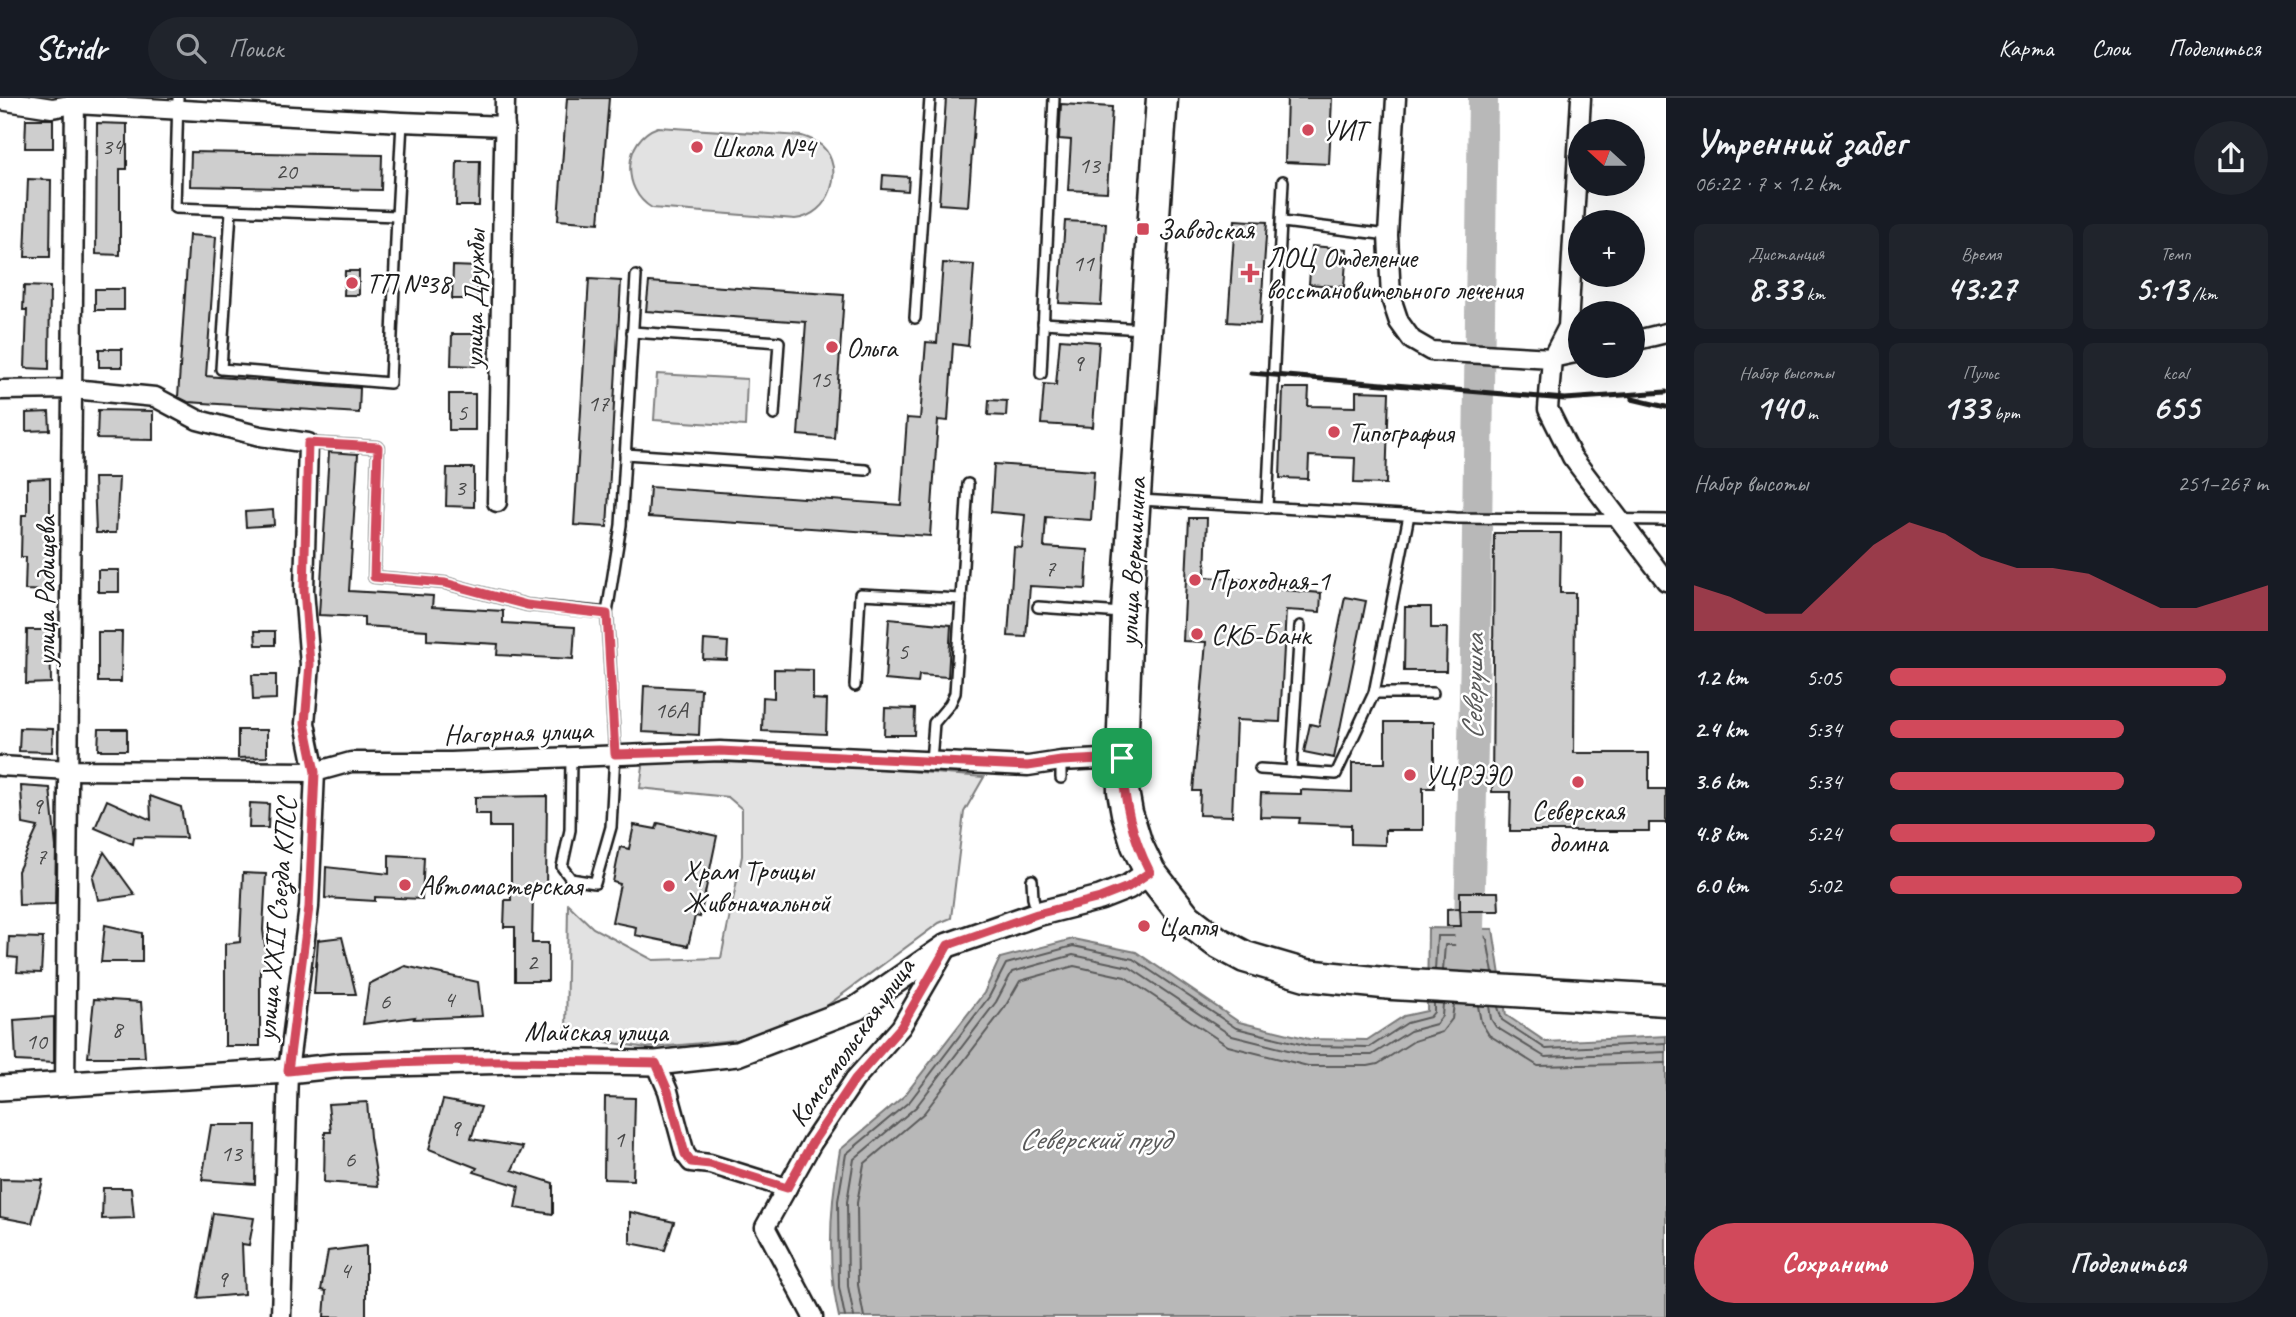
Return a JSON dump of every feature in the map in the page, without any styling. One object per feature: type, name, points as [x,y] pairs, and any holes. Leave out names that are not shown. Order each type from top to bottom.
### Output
[{"type":"main road","name":"улица Вершинина","points":[[1162,98],[1127,613],[1122,758],[1127,813],[1137,845],[1150,872],[1187,919],[1231,950],[1264,964],[1306,975],[1393,984],[1666,1000]]},
{"type":"street","name":"улица Дружбы","points":[[496,502],[505,98]]},
{"type":"street","points":[[1396,98],[1388,235],[1391,298],[1399,322],[1412,340],[1431,351],[1552,358],[1568,355]]},
{"type":"street","points":[[1581,98],[1568,327],[1552,358],[1548,409],[1572,457],[1666,581]]},
{"type":"street","points":[[0,100],[52,108],[75,101],[178,104],[402,122],[505,126]]},
{"type":"street","name":"улица Радищева","points":[[65,1085],[75,101]]},
{"type":"street","points":[[1645,338],[1666,333]]},
{"type":"street","points":[[0,390],[73,389],[155,397],[198,420],[260,436],[308,443]]},
{"type":"street","name":"улица XXII Съезда КПСС","points":[[281,1317],[288,1071],[309,907],[315,772],[305,723],[310,664],[304,590],[308,443]]},
{"type":"street","name":"Нагорная улица","points":[[0,765],[69,770],[315,772],[351,762],[451,762],[720,751],[1028,766],[1061,770],[1122,758]]},
{"type":"street","name":"Майская улица","points":[[0,1088],[288,1071],[344,1065],[520,1061],[656,1063],[737,1054],[857,1008],[948,945],[1037,914],[1100,898],[1128,887],[1150,872]]},
{"type":"street","name":"Комсомольская улица","points":[[813,1317],[765,1227],[812,1143],[855,1079],[901,1027],[948,945]]},
{"type":"street","points":[[656,1063],[668,1091],[685,1154],[691,1162],[710,1164],[787,1188]]},
{"type":"lane","points":[[915,318],[930,98]]},
{"type":"lane","points":[[1041,374],[1054,98]]},
{"type":"lane","points":[[178,104],[175,208],[397,216]]},
{"type":"lane","points":[[231,211],[221,369],[390,383],[402,122]]},
{"type":"lane","points":[[1267,508],[1283,181]]},
{"type":"lane","points":[[1283,222],[1388,235]]},
{"type":"lane","points":[[571,758],[570,830],[562,867],[571,879],[595,883],[611,827],[615,754],[607,614],[621,525],[636,276]]},
{"type":"lane","points":[[1043,323],[1146,329]]},
{"type":"lane","points":[[632,332],[779,342],[774,415]]},
{"type":"lane","points":[[308,443],[378,447],[374,577],[445,583],[527,605],[607,614]]},
{"type":"lane","points":[[625,454],[866,470]]},
{"type":"lane","points":[[931,761],[934,723],[950,704],[955,693],[968,484]]},
{"type":"lane","points":[[1135,500],[1456,518],[1666,520]]},
{"type":"lane","points":[[1260,769],[1336,774],[1374,693],[1409,515]]},
{"type":"lane","points":[[855,686],[860,594],[961,599]]},
{"type":"lane","points":[[1038,607],[1127,613]]},
{"type":"lane","points":[[1291,771],[1300,626]]},
{"type":"lane","points":[[1374,693],[1433,693]]},
{"type":"lane","points":[[1032,880],[1032,898],[1037,914]]},
{"type":"shaded area","points":[[658,127],[802,136],[822,146],[829,156],[833,167],[831,190],[817,210],[795,219],[652,208],[642,200],[635,189],[630,165],[638,142],[646,133]]},
{"type":"shaded area","points":[[657,374],[747,379],[745,426],[654,420]]},
{"type":"shaded area","points":[[644,759],[869,768],[984,777],[964,812],[951,918],[939,923],[821,1010],[747,1039],[647,1048],[566,1036],[568,904],[593,928],[653,960],[721,958],[742,856],[742,809],[728,797],[640,788]]},
{"type":"water","name":"Северский пруд","points":[[1428,928],[1493,929],[1506,1015],[1546,1042],[1666,1036],[1666,1317],[839,1317],[832,1275],[831,1234],[840,1150],[904,1096],[984,993],[1000,958],[1073,939],[1136,952],[1239,1022],[1309,1039],[1367,1040],[1404,1016],[1427,1011]]},
{"type":"building","points":[[567,98],[609,98],[599,223],[558,220]]},
{"type":"building","points":[[946,98],[976,98],[968,206],[939,204]]},
{"type":"building","name":"УИТ","points":[[1287,98],[1332,98],[1329,164],[1285,162]]},
{"type":"building","points":[[1061,104],[1112,107],[1107,192],[1068,190],[1071,140],[1059,139]]},
{"type":"building","points":[[26,119],[53,119],[53,148],[25,148]]},
{"type":"building","points":[[97,123],[127,124],[127,169],[120,169],[120,255],[96,254]]},
{"type":"building","points":[[191,152],[382,155],[381,190],[190,186]]},
{"type":"building","points":[[457,161],[480,161],[479,206],[456,206]]},
{"type":"building","points":[[883,175],[909,177],[908,191],[882,189]]},
{"type":"building","points":[[28,179],[51,180],[50,257],[25,257]]},
{"type":"building","points":[[1235,220],[1267,222],[1260,324],[1228,322]]},
{"type":"building","points":[[1065,221],[1106,223],[1101,305],[1059,303]]},
{"type":"building","points":[[189,235],[216,237],[206,376],[360,388],[359,413],[188,402],[178,397]]},
{"type":"building","points":[[1312,246],[1347,249],[1344,287],[1309,284]]},
{"type":"building","points":[[943,263],[974,265],[968,346],[953,344],[948,421],[938,420],[930,536],[648,517],[650,487],[901,505],[907,418],[920,419],[926,342],[937,343]]},
{"type":"building","points":[[453,266],[478,267],[477,299],[452,299]]},
{"type":"building","name":"ТП №38","points":[[345,271],[359,271],[359,295],[344,295]]},
{"type":"building","points":[[589,279],[621,281],[607,527],[574,525]]},
{"type":"building","points":[[649,282],[844,295],[834,438],[798,435],[806,322],[646,311]]},
{"type":"building","points":[[24,286],[50,287],[49,369],[25,368],[27,310],[23,310]]},
{"type":"building","points":[[95,289],[124,289],[124,310],[95,310]]},
{"type":"building","points":[[452,334],[476,334],[475,366],[451,365]]},
{"type":"building","points":[[1060,339],[1099,342],[1093,427],[1041,424],[1044,384],[1056,385]]},
{"type":"building","points":[[99,349],[122,349],[122,367],[99,367]]},
{"type":"building","name":"Типография","points":[[1283,388],[1309,388],[1308,406],[1356,407],[1356,391],[1389,392],[1386,484],[1354,483],[1355,458],[1309,456],[1308,479],[1280,478]]},
{"type":"building","points":[[449,394],[475,394],[475,430],[449,430]]},
{"type":"building","points":[[989,400],[1007,401],[1006,416],[988,415]]},
{"type":"building","points":[[98,410],[153,411],[153,440],[97,439]]},
{"type":"building","points":[[49,412],[50,430],[26,431],[26,413]]},
{"type":"building","points":[[329,452],[358,454],[349,591],[433,596],[432,607],[503,611],[503,623],[575,627],[573,659],[497,655],[498,644],[427,640],[427,630],[364,626],[364,617],[319,615]]},
{"type":"building","points":[[994,464],[1094,471],[1091,520],[1046,517],[1044,547],[1088,550],[1086,589],[1030,586],[1026,637],[1008,636],[1014,547],[1022,548],[1025,515],[991,512]]},
{"type":"building","points":[[447,468],[474,468],[474,507],[446,506]]},
{"type":"building","points":[[50,478],[50,591],[25,590],[26,557],[21,557],[22,515],[27,515],[27,479]]},
{"type":"building","points":[[94,478],[119,478],[116,533],[96,533]]},
{"type":"building","points":[[273,510],[274,525],[246,527],[245,512]]},
{"type":"building","points":[[1189,518],[1207,518],[1205,577],[1247,580],[1246,587],[1321,593],[1320,612],[1286,610],[1280,722],[1236,720],[1232,816],[1199,815],[1200,791],[1193,791],[1206,642],[1183,641]]},
{"type":"building","points":[[1494,533],[1561,533],[1560,593],[1575,593],[1574,753],[1649,753],[1649,789],[1666,789],[1666,823],[1649,823],[1649,831],[1510,831],[1511,792],[1492,792]]},
{"type":"building","points":[[98,570],[119,570],[119,592],[98,592]]},
{"type":"building","points":[[1345,597],[1366,601],[1334,758],[1304,752],[1310,724],[1319,726]]},
{"type":"building","points":[[1405,607],[1431,607],[1431,628],[1447,628],[1446,671],[1404,671]]},
{"type":"building","points":[[889,619],[951,625],[948,677],[919,675],[918,683],[885,680]]},
{"type":"building","points":[[27,630],[50,630],[51,683],[26,684]]},
{"type":"building","points":[[255,631],[275,631],[275,645],[256,645]]},
{"type":"building","points":[[98,632],[122,632],[121,682],[98,682]]},
{"type":"building","points":[[704,640],[728,642],[727,660],[703,659]]},
{"type":"building","points":[[774,669],[813,670],[813,699],[827,700],[826,734],[762,731],[763,697],[774,698]]},
{"type":"building","points":[[252,675],[276,675],[276,699],[253,700]]},
{"type":"building","points":[[644,686],[701,689],[699,735],[642,732]]},
{"type":"building","points":[[885,708],[915,709],[914,735],[884,735]]},
{"type":"building","points":[[1385,722],[1434,722],[1434,788],[1423,788],[1423,830],[1385,830],[1385,845],[1351,844],[1351,825],[1299,823],[1300,818],[1260,817],[1261,793],[1301,794],[1301,790],[1352,792],[1352,763],[1385,763]]},
{"type":"building","points":[[20,728],[53,729],[52,752],[19,751]]},
{"type":"building","points":[[99,729],[127,729],[127,750],[98,750]]},
{"type":"building","points":[[238,730],[267,730],[267,757],[238,758]]},
{"type":"building","points":[[21,786],[50,788],[56,847],[55,904],[19,905],[18,871],[38,827],[23,824]]},
{"type":"building","points":[[150,796],[181,807],[186,838],[134,837],[133,844],[95,828],[107,800],[151,820]]},
{"type":"building","points":[[547,796],[546,892],[533,892],[532,943],[548,943],[548,981],[515,981],[515,927],[504,927],[505,900],[511,900],[511,827],[490,827],[490,814],[475,814],[475,797]]},
{"type":"building","points":[[250,803],[269,804],[268,828],[249,828]]},
{"type":"building","name":"Храм Троицы Живоначальной","points":[[658,823],[717,836],[700,917],[695,916],[688,946],[635,935],[636,927],[612,922],[620,884],[613,882],[620,847],[629,849],[634,825],[656,829]]},
{"type":"building","points":[[104,852],[135,895],[98,900],[93,877]]},
{"type":"building","points":[[389,855],[424,857],[422,899],[375,897],[375,901],[325,898],[326,867],[389,874]]},
{"type":"building","points":[[243,873],[266,874],[263,930],[268,968],[260,968],[260,1046],[225,1046],[225,944],[240,942]]},
{"type":"building","points":[[1460,892],[1498,892],[1499,911],[1460,911]]},
{"type":"building","points":[[1460,908],[1461,926],[1447,926],[1447,909]]},
{"type":"building","points":[[105,925],[142,933],[142,962],[101,962]]},
{"type":"building","points":[[9,937],[43,938],[41,973],[17,972],[18,958],[8,957]]},
{"type":"building","points":[[342,937],[356,994],[314,994],[318,940]]},
{"type":"building","points":[[405,966],[478,982],[482,1016],[414,1019],[415,1017],[363,1024],[369,984]]},
{"type":"building","points":[[94,999],[141,1002],[145,1057],[88,1057]]},
{"type":"building","points":[[54,1017],[54,1063],[16,1061],[14,1020]]},
{"type":"building","points":[[605,1097],[635,1098],[633,1180],[604,1179]]},
{"type":"building","points":[[443,1100],[481,1107],[471,1139],[523,1147],[512,1170],[553,1183],[553,1214],[515,1208],[519,1186],[474,1172],[477,1168],[429,1149]]},
{"type":"building","points":[[367,1102],[378,1186],[324,1182],[325,1132],[331,1132],[328,1104]]},
{"type":"building","points":[[211,1125],[256,1125],[255,1184],[202,1180]]},
{"type":"building","points":[[0,1179],[43,1180],[32,1223],[0,1217]]},
{"type":"building","points":[[103,1188],[131,1188],[134,1218],[102,1219]]},
{"type":"building","points":[[630,1212],[674,1222],[665,1250],[630,1243]]},
{"type":"building","points":[[213,1213],[254,1218],[249,1245],[242,1244],[244,1294],[198,1298]]},
{"type":"building","points":[[366,1246],[366,1317],[324,1317],[326,1291],[321,1290],[328,1251]]},
{"type":"waterway","name":"Северушка","points":[[1472,969],[1469,929],[1483,98]]},
{"type":"railway","points":[[1251,373],[1565,399],[1666,392]]},
{"type":"railway","points":[[1632,399],[1666,407]]},
{"type":"place","name":"УИТ","points":[[1308,130]]},
{"type":"place","name":"Школа №4","points":[[697,147]]},
{"type":"place","name":"Заводская","points":[[1143,229]]},
{"type":"place","name":"ЛОЦ Отделение восстановительного лечения","points":[[1250,273]]},
{"type":"place","name":"ТП №38","points":[[352,283]]},
{"type":"place","name":"Ольга","points":[[832,347]]},
{"type":"place","name":"Типография","points":[[1334,432]]},
{"type":"place","name":"Проходная-1","points":[[1195,580]]},
{"type":"place","name":"СКБ-Банк","points":[[1197,634]]},
{"type":"place","name":"УЦРЭЭО","points":[[1410,775]]},
{"type":"place","name":"Северская домна","points":[[1578,782]]},
{"type":"place","name":"Автомастерская","points":[[405,885]]},
{"type":"place","name":"Храм Троицы Живоначальной","points":[[669,886]]},
{"type":"place","name":"Цапля","points":[[1144,926]]},
{"type":"route","points":[[308,443],[378,447],[374,577],[445,583],[527,605],[607,614],[615,754],[720,751],[1028,766],[1061,761],[1122,758],[1124,801],[1137,845],[1150,872],[1128,887],[1100,898],[1037,914],[948,945],[901,1027],[855,1079],[812,1143],[787,1188],[710,1164],[691,1162],[685,1154],[668,1091],[656,1063],[520,1061],[344,1065],[288,1071],[309,907],[315,772],[305,723],[310,664],[304,590],[308,443]]}]
